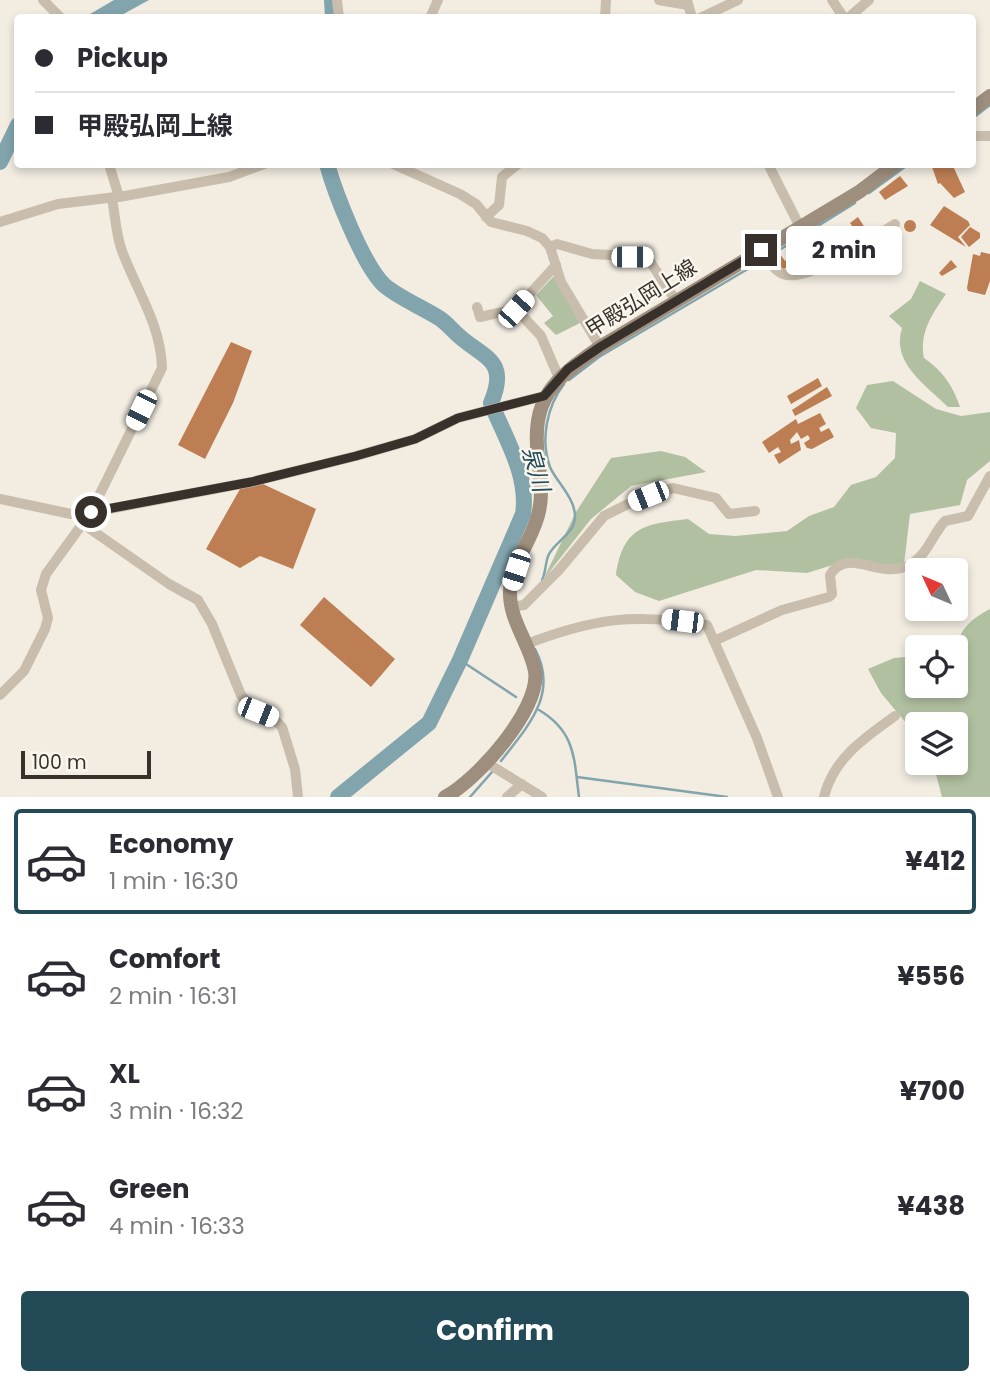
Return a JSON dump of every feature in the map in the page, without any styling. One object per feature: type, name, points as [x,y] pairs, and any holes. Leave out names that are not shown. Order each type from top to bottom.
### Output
[{"type":"main road","points":[[976,107],[990,96]]},
{"type":"main road","name":"甲殿弘岡上線","points":[[445,797],[469,782],[487,762],[524,711],[531,694],[535,673],[530,642],[510,588],[539,512],[541,490],[536,439],[537,416],[544,396],[559,378],[600,347],[676,301],[764,254],[800,227],[859,192],[891,168]]},
{"type":"street","points":[[43,0],[57,14]]},
{"type":"street","points":[[659,0],[688,2]]},
{"type":"street","points":[[708,14],[738,0]]},
{"type":"street","points":[[832,0],[843,14]]},
{"type":"street","points":[[851,14],[869,0]]},
{"type":"street","points":[[0,695],[24,671],[45,629],[48,618],[41,590],[46,574],[91,512],[162,368],[161,346],[156,328],[121,248],[110,168]]},
{"type":"street","points":[[0,222],[58,204],[115,198],[229,177],[253,168]]},
{"type":"street","points":[[402,168],[460,194],[476,204],[486,217],[498,226],[527,231],[542,239],[550,247],[561,282],[600,347]]},
{"type":"street","points":[[486,217],[499,205],[502,177],[513,168]]},
{"type":"street","points":[[770,168],[800,227]]},
{"type":"street","points":[[764,254],[783,274],[817,269],[895,224]]},
{"type":"street","points":[[550,247],[557,244],[592,254],[647,257],[676,301]]},
{"type":"street","points":[[477,307],[480,317],[516,309],[555,265]]},
{"type":"street","points":[[516,309],[541,336],[559,378]]},
{"type":"street","points":[[0,499],[71,514],[251,482],[415,439],[458,418],[544,396]]},
{"type":"street","points":[[714,641],[782,610],[829,597],[832,594],[830,575],[842,563],[850,561],[888,571],[911,564],[925,551],[944,521],[968,516],[990,476]]},
{"type":"street","points":[[517,606],[559,570],[604,516],[628,504],[673,488],[716,498],[729,514],[755,511]]},
{"type":"street","points":[[83,524],[169,584],[198,600],[212,624],[242,695],[250,706],[273,718],[282,727],[295,769],[298,797]]},
{"type":"street","points":[[530,642],[583,624],[644,617],[707,625],[758,738],[778,797]]},
{"type":"street","points":[[824,797],[828,780],[852,749],[895,716]]},
{"type":"street","points":[[487,762],[542,797]]},
{"type":"street","points":[[507,797],[522,784]]},
{"type":"green space","points":[[554,276],[580,323],[556,335],[544,323],[553,316],[536,295]]},
{"type":"green space","points":[[920,281],[946,294],[925,332],[924,358],[937,368],[946,380],[960,407],[948,407],[912,372],[901,352],[902,328],[889,316],[911,299]]},
{"type":"green space","points":[[893,381],[936,409],[961,416],[990,412],[990,461],[967,480],[960,505],[910,514],[904,564],[879,567],[855,558],[807,573],[756,570],[659,601],[635,592],[616,575],[624,547],[638,531],[648,526],[688,519],[709,534],[735,536],[787,531],[809,516],[834,507],[851,485],[876,477],[895,458],[896,433],[871,428],[856,408],[867,385]]},
{"type":"green space","points":[[661,451],[685,457],[706,472],[631,486],[591,519],[543,580],[576,512],[611,458]]},
{"type":"green space","points":[[990,609],[990,797],[942,797],[936,775],[968,775],[968,712],[905,712],[905,722],[881,693],[868,669],[894,658],[905,657],[905,698],[968,698],[968,635],[961,635],[977,616]]},
{"type":"water","points":[[114,0],[149,0],[123,14],[90,14]]},
{"type":"building","points":[[932,168],[954,168],[965,192],[954,198],[938,184]]},
{"type":"building","points":[[900,176],[908,186],[885,200],[879,192]]},
{"type":"building","points":[[944,206],[968,221],[970,225],[958,237],[966,247],[930,225]]},
{"type":"building","points":[[858,217],[869,234],[861,239],[850,223]]},
{"type":"building","points":[[905,221],[915,221],[915,231],[905,231]]},
{"type":"building","points":[[970,227],[980,233],[980,238],[969,247],[961,237]]},
{"type":"building","points":[[820,233],[825,242],[812,249],[807,242]]},
{"type":"building","points":[[799,248],[806,260],[791,271],[789,266],[782,270],[773,258],[780,254],[785,261]]},
{"type":"building","points":[[981,252],[990,254],[990,281],[985,295],[968,291],[967,288],[973,254],[980,256]]},
{"type":"building","points":[[951,260],[957,267],[942,276],[939,273]]},
{"type":"building","points":[[231,342],[252,351],[233,403],[205,459],[178,445]]},
{"type":"building","points":[[818,378],[822,386],[791,404],[787,396]]},
{"type":"building","points":[[827,387],[832,396],[795,416],[792,410]]},
{"type":"building","points":[[820,413],[826,424],[819,428],[821,432],[829,428],[834,437],[812,449],[807,448],[804,443],[810,439],[808,435],[801,439],[797,432],[790,440],[791,444],[799,440],[801,450],[779,464],[774,455],[781,452],[778,447],[769,453],[762,442],[796,419],[798,424]]},
{"type":"building","points":[[263,484],[316,509],[293,569],[260,556],[240,568],[206,549],[240,489]]},
{"type":"building","points":[[324,597],[395,659],[371,687],[300,625]]},
{"type":"waterway","name":"泉川","points":[[332,0],[333,14]]},
{"type":"waterway","points":[[976,116],[990,105]]},
{"type":"waterway","points":[[0,162],[14,133]]},
{"type":"waterway","name":"泉川","points":[[328,168],[367,262],[384,285],[442,320],[485,356],[496,369],[496,389],[491,403],[519,471],[524,499],[523,514],[460,660],[429,723],[338,797]]},
{"type":"waterway","points":[[869,193],[903,168]]},
{"type":"waterway","points":[[768,257],[855,203]]},
{"type":"waterway","points":[[569,380],[599,357],[763,260]]},
{"type":"waterway","points":[[542,580],[549,554],[571,529],[575,517],[570,498],[550,467],[546,446],[549,413],[564,384]]},
{"type":"waterway","points":[[501,761],[530,722],[542,695],[542,665],[535,649]]},
{"type":"waterway","points":[[460,660],[516,697]]},
{"type":"waterway","points":[[539,710],[551,718],[567,737],[574,759],[579,797]]},
{"type":"waterway","points":[[470,797],[492,772]]},
{"type":"waterway","points":[[577,777],[727,797]]},
{"type":"route","points":[[91,512],[251,482],[356,456],[415,439],[458,418],[544,396],[568,369],[600,347],[761,250]]}]
